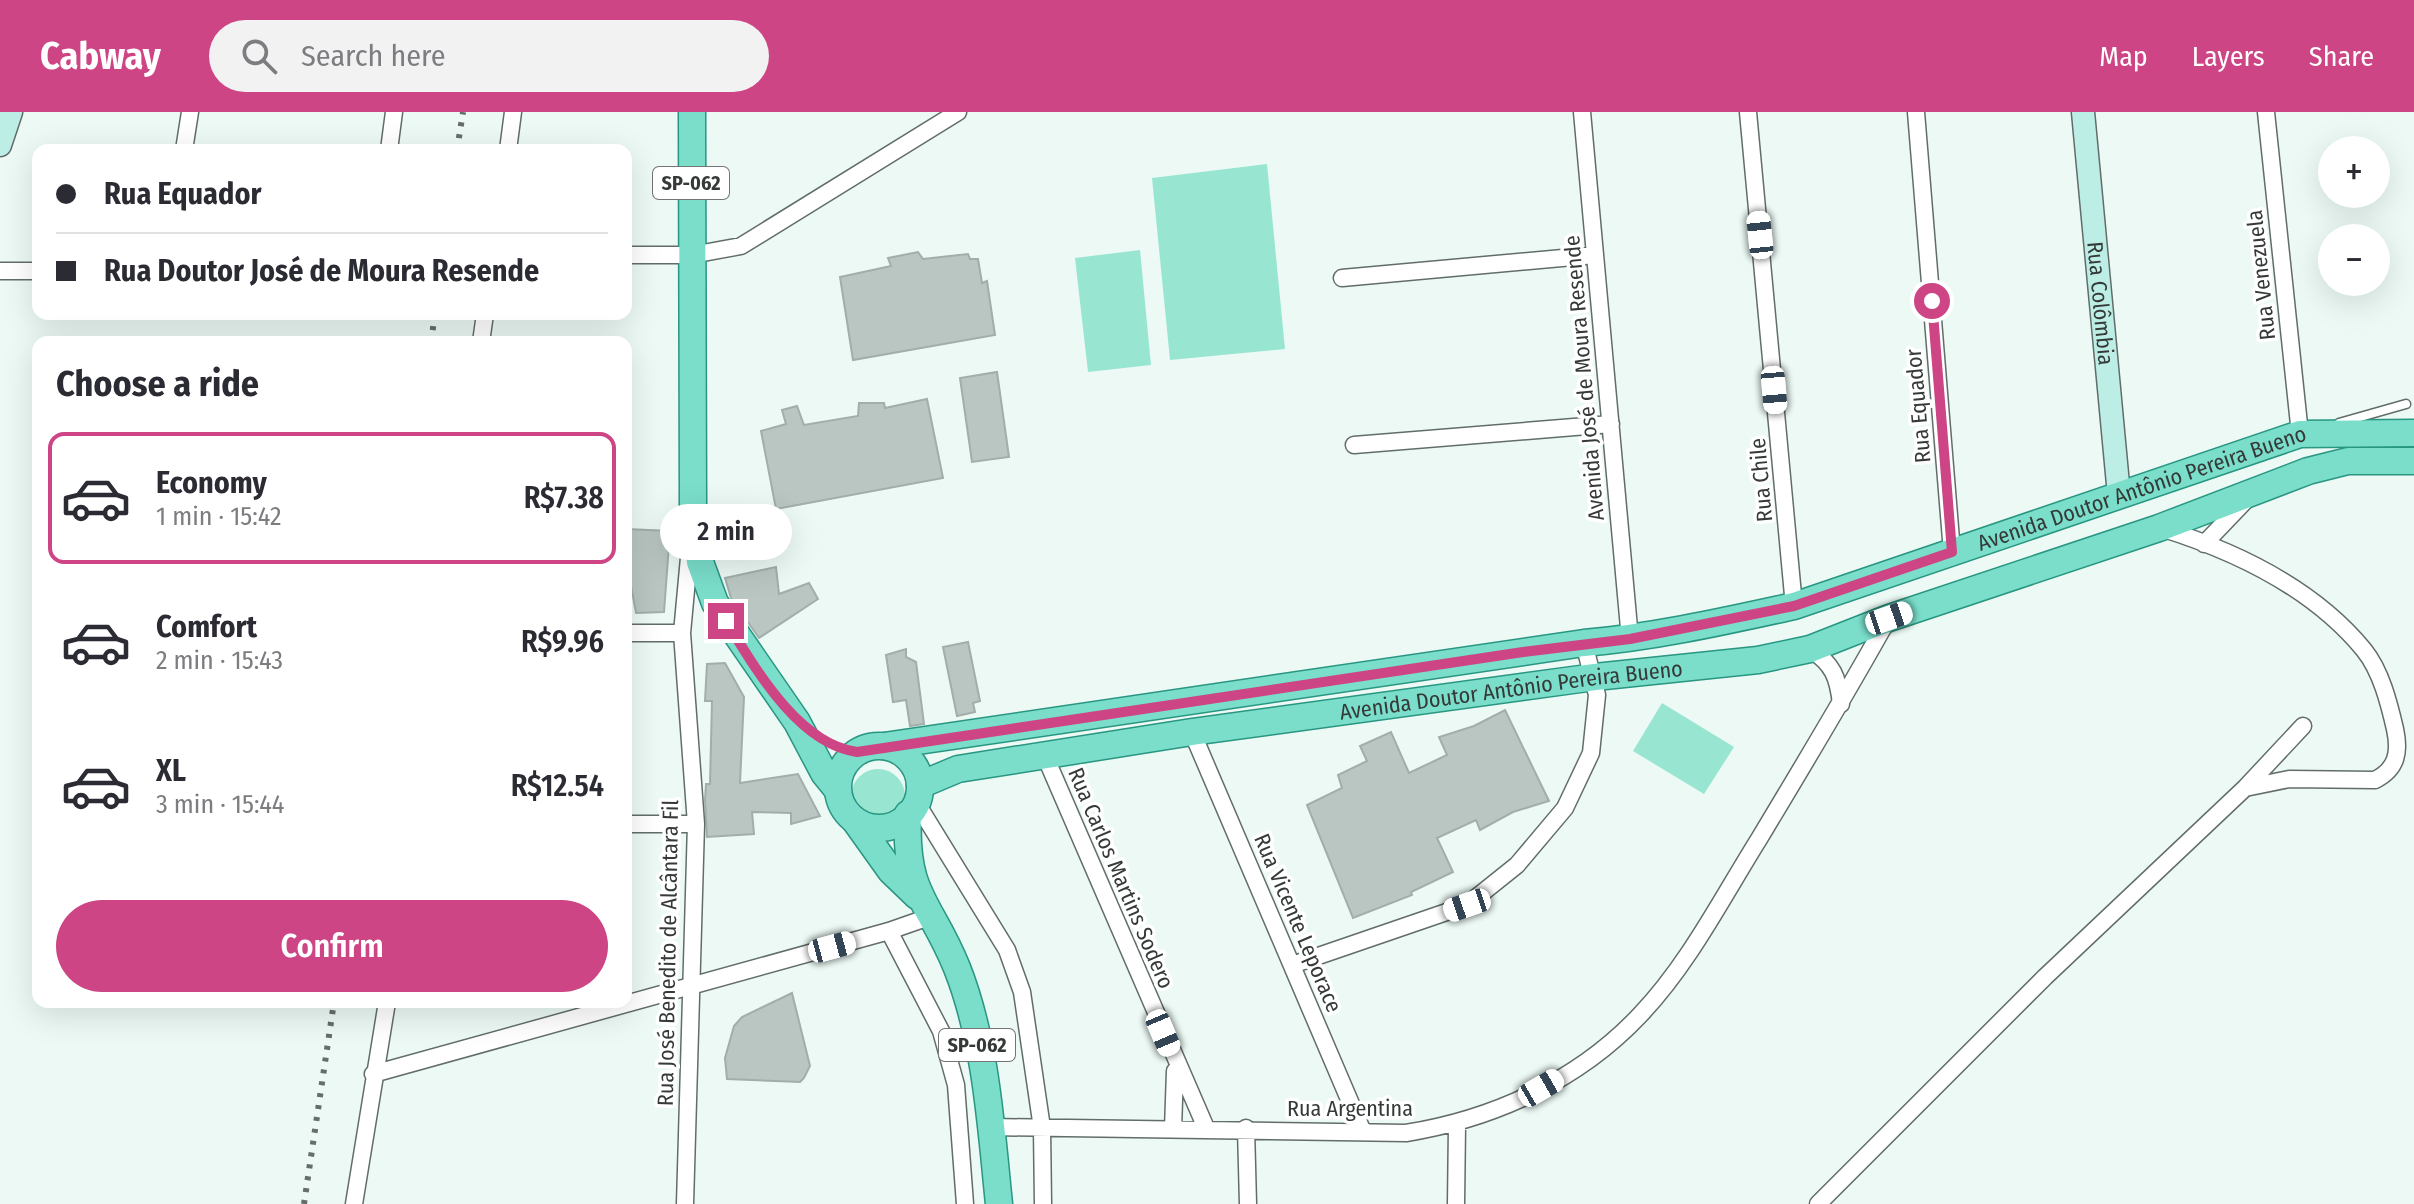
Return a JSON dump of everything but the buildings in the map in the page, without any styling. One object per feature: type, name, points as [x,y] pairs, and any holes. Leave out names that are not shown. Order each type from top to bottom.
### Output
[{"type":"main road","name":"SP-062","points":[[692,112],[693,512],[700,562],[715,603],[797,722],[824,773],[837,789],[841,805],[891,871],[924,907]]},
{"type":"main road","name":"Avenida Doutor Antônio Pereira Bueno","points":[[884,746],[1584,643],[1630,639],[1794,606],[2300,434],[2414,433]]},
{"type":"main road","points":[[2258,489],[2290,468],[2300,434]]},
{"type":"main road","name":"Avenida Doutor Antônio Pereira Bueno","points":[[915,800],[958,769],[1192,732],[1595,677],[1758,660],[1810,649],[1889,618],[2151,530],[2258,489],[2348,461],[2414,461]]},
{"type":"main road","points":[[2117,541],[2101,525],[2118,495],[2148,510],[2151,530]]},
{"type":"main road","name":"SP-062","points":[[797,722],[835,749],[857,752]]},
{"type":"main road","points":[[837,789],[845,763],[857,752],[884,746],[902,752],[916,768],[915,800],[896,824],[875,828],[856,822]]},
{"type":"main road","name":"SP-062","points":[[915,800],[906,847],[924,907],[957,968],[975,1029],[991,1127],[999,1204]]},
{"type":"street","points":[[0,145],[11,112]]},
{"type":"street","points":[[185,144],[190,112]]},
{"type":"street","points":[[390,144],[394,112]]},
{"type":"street","points":[[509,144],[513,112]]},
{"type":"street","points":[[632,255],[692,255],[741,246],[958,112]]},
{"type":"street","name":"Avenida José de Moura Resende","points":[[1582,112],[1630,639]]},
{"type":"street","name":"Rua Chile","points":[[1748,112],[1794,606]]},
{"type":"street","name":"Rua Equador","points":[[1916,112],[1952,552]]},
{"type":"street","name":"Rua Colômbia","points":[[2083,112],[2118,495]]},
{"type":"street","name":"Rua Venezuela","points":[[2266,112],[2300,434]]},
{"type":"street","points":[[1342,278],[1595,255]]},
{"type":"street","points":[[0,271],[32,271]]},
{"type":"street","points":[[1354,445],[1611,424]]},
{"type":"street","points":[[2204,544],[2258,489]]},
{"type":"street","name":"Rua José Benedito de Alcântara Fil","points":[[685,1204],[696,824],[682,633],[693,512]]},
{"type":"street","points":[[2151,530],[2204,544],[2306,594],[2365,651],[2387,697],[2398,745],[2394,766],[2375,780],[2289,779],[2245,788]]},
{"type":"street","name":"Rua Argentina","points":[[991,1127],[1246,1128],[1406,1133],[1457,1125],[1520,1101],[1584,1064],[1641,1015],[1697,940],[1841,704],[1889,618]]},
{"type":"street","points":[[632,633],[682,633]]},
{"type":"street","points":[[1292,965],[1467,905],[1517,865],[1565,808],[1591,753],[1597,711],[1595,677],[1584,643]]},
{"type":"street","points":[[1810,649],[1828,661],[1839,678],[1841,704]]},
{"type":"street","points":[[1818,1204],[2045,977],[2245,788],[2303,726]]},
{"type":"street","name":"Rua Vicente Leporace","points":[[1192,732],[1363,1132]]},
{"type":"street","name":"Rua Carlos Martins Sodero","points":[[1045,756],[1206,1128]]},
{"type":"street","points":[[915,800],[1007,950],[1032,1041],[1042,1128],[1043,1204]]},
{"type":"street","points":[[632,824],[696,824]]},
{"type":"street","points":[[632,1002],[889,931],[924,907]]},
{"type":"street","points":[[889,931],[941,1031],[956,1085],[965,1204]]},
{"type":"street","points":[[354,1204],[386,1008]]},
{"type":"street","points":[[373,1074],[610,1008]]},
{"type":"street","name":"Rua Carlos Martins Sodero","points":[[1173,1129],[1177,1094],[1175,1061]]},
{"type":"street","points":[[1456,1204],[1457,1125]]},
{"type":"street","points":[[1246,1128],[1248,1204]]},
{"type":"lane","points":[[2300,434],[2406,404]]},
{"type":"green space","points":[[1267,164],[1285,349],[1170,360],[1152,178]]},
{"type":"green space","points":[[1140,250],[1151,365],[1088,372],[1075,258]]},
{"type":"green space","points":[[1662,703],[1734,747],[1704,794],[1633,751]]},
{"type":"green space","points":[[878,769],[897,777],[905,796],[897,815],[878,823],[859,815],[851,796],[859,777]]},
{"type":"railway","points":[[458,144],[463,112]]},
{"type":"railway","points":[[432,336],[434,320]]},
{"type":"railway","points":[[304,1204],[333,1008]]},
{"type":"route","points":[[726,621],[797,722],[835,749],[857,752],[1584,643],[1630,639],[1794,606],[1952,552],[1932,301]]}]
